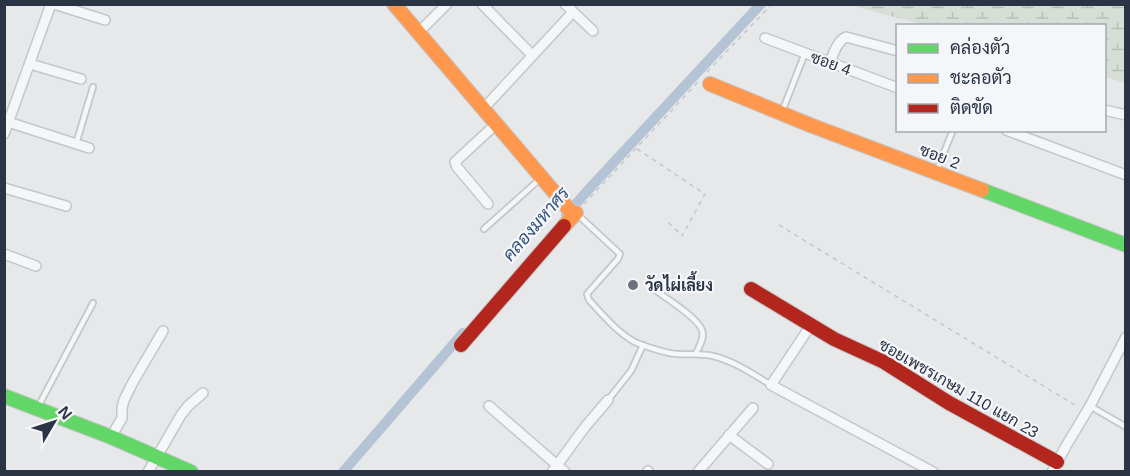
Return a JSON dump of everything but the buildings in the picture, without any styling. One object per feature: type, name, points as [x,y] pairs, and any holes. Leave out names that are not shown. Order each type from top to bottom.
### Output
[{"type":"street","points":[[4,134],[52,4],[105,20]]},
{"type":"street","points":[[394,4],[571,210],[461,345]]},
{"type":"street","points":[[418,33],[447,4]]},
{"type":"street","points":[[482,4],[532,55]]},
{"type":"street","points":[[490,13],[499,4]]},
{"type":"street","points":[[566,4],[593,31]]},
{"type":"street","points":[[483,108],[573,12]]},
{"type":"street","points":[[830,62],[838,43],[846,37],[896,51]]},
{"type":"street","name":"ซอย 4","points":[[765,38],[896,88]]},
{"type":"street","points":[[30,64],[81,79]]},
{"type":"street","name":"ซอย 2","points":[[710,84],[810,125],[1125,245]]},
{"type":"street","points":[[1106,110],[1125,115]]},
{"type":"street","points":[[8,122],[88,148]]},
{"type":"street","points":[[488,204],[455,162],[496,124]]},
{"type":"street","points":[[1011,132],[1125,175]]},
{"type":"street","points":[[4,188],[66,206]]},
{"type":"street","points":[[4,254],[36,266]]},
{"type":"street","name":"ซอยเพชรเกษม 110 แยก 23","points":[[751,289],[834,339],[884,362],[1055,467]]},
{"type":"street","points":[[811,325],[771,385],[933,471]]},
{"type":"street","points":[[111,437],[122,418],[124,400],[163,331]]},
{"type":"street","points":[[1055,467],[1125,337]]},
{"type":"street","points":[[148,471],[181,415],[203,393]]},
{"type":"street","points":[[4,396],[111,437],[155,459],[191,471]]},
{"type":"street","points":[[554,468],[609,400]]},
{"type":"street","points":[[489,406],[554,468],[565,471]]},
{"type":"street","points":[[699,471],[753,408]]},
{"type":"street","points":[[729,435],[768,464]]},
{"type":"lane","points":[[781,113],[805,53]]},
{"type":"lane","points":[[76,144],[93,87]]},
{"type":"lane","points":[[936,172],[952,132]]},
{"type":"lane","points":[[484,229],[542,178]]},
{"type":"lane","points":[[571,210],[620,254],[587,294],[589,300],[615,327],[634,342],[643,345],[675,354],[713,355],[731,362],[771,385]]},
{"type":"lane","points":[[655,290],[683,309],[702,329],[703,338],[696,353]]},
{"type":"lane","points":[[37,410],[93,303]]},
{"type":"lane","points":[[609,400],[632,371],[643,345]]},
{"type":"lane","points":[[1088,409],[1125,427]]},
{"type":"path","points":[[571,210],[636,148],[772,4]]},
{"type":"path","points":[[636,148],[705,194],[682,236],[665,219]]},
{"type":"path","points":[[779,225],[1088,409]]},
{"type":"green space","points":[[850,5],[1125,5],[1125,83],[1106,77],[1106,24],[920,24]]},
{"type":"waterway","name":"คลองมหาศร","points":[[566,215],[761,4]]},
{"type":"waterway","name":"คลองมหาศร","points":[[343,472],[463,333]]},
{"type":"traffic: fast","points":[[982,190],[1126,245]]},
{"type":"traffic: fast","points":[[4,396],[111,437],[191,472]]},
{"type":"traffic: slow","points":[[394,4],[572,213],[576,213],[564,226]]},
{"type":"traffic: slow","points":[[710,84],[810,125],[982,190]]},
{"type":"traffic: jam","points":[[461,345],[564,226]]},
{"type":"traffic: jam","points":[[751,289],[834,339],[884,362],[949,403],[1057,462]]},
{"type":"place","name":"วัดไผ่เลี้ยง","points":[[633,285]]}]
